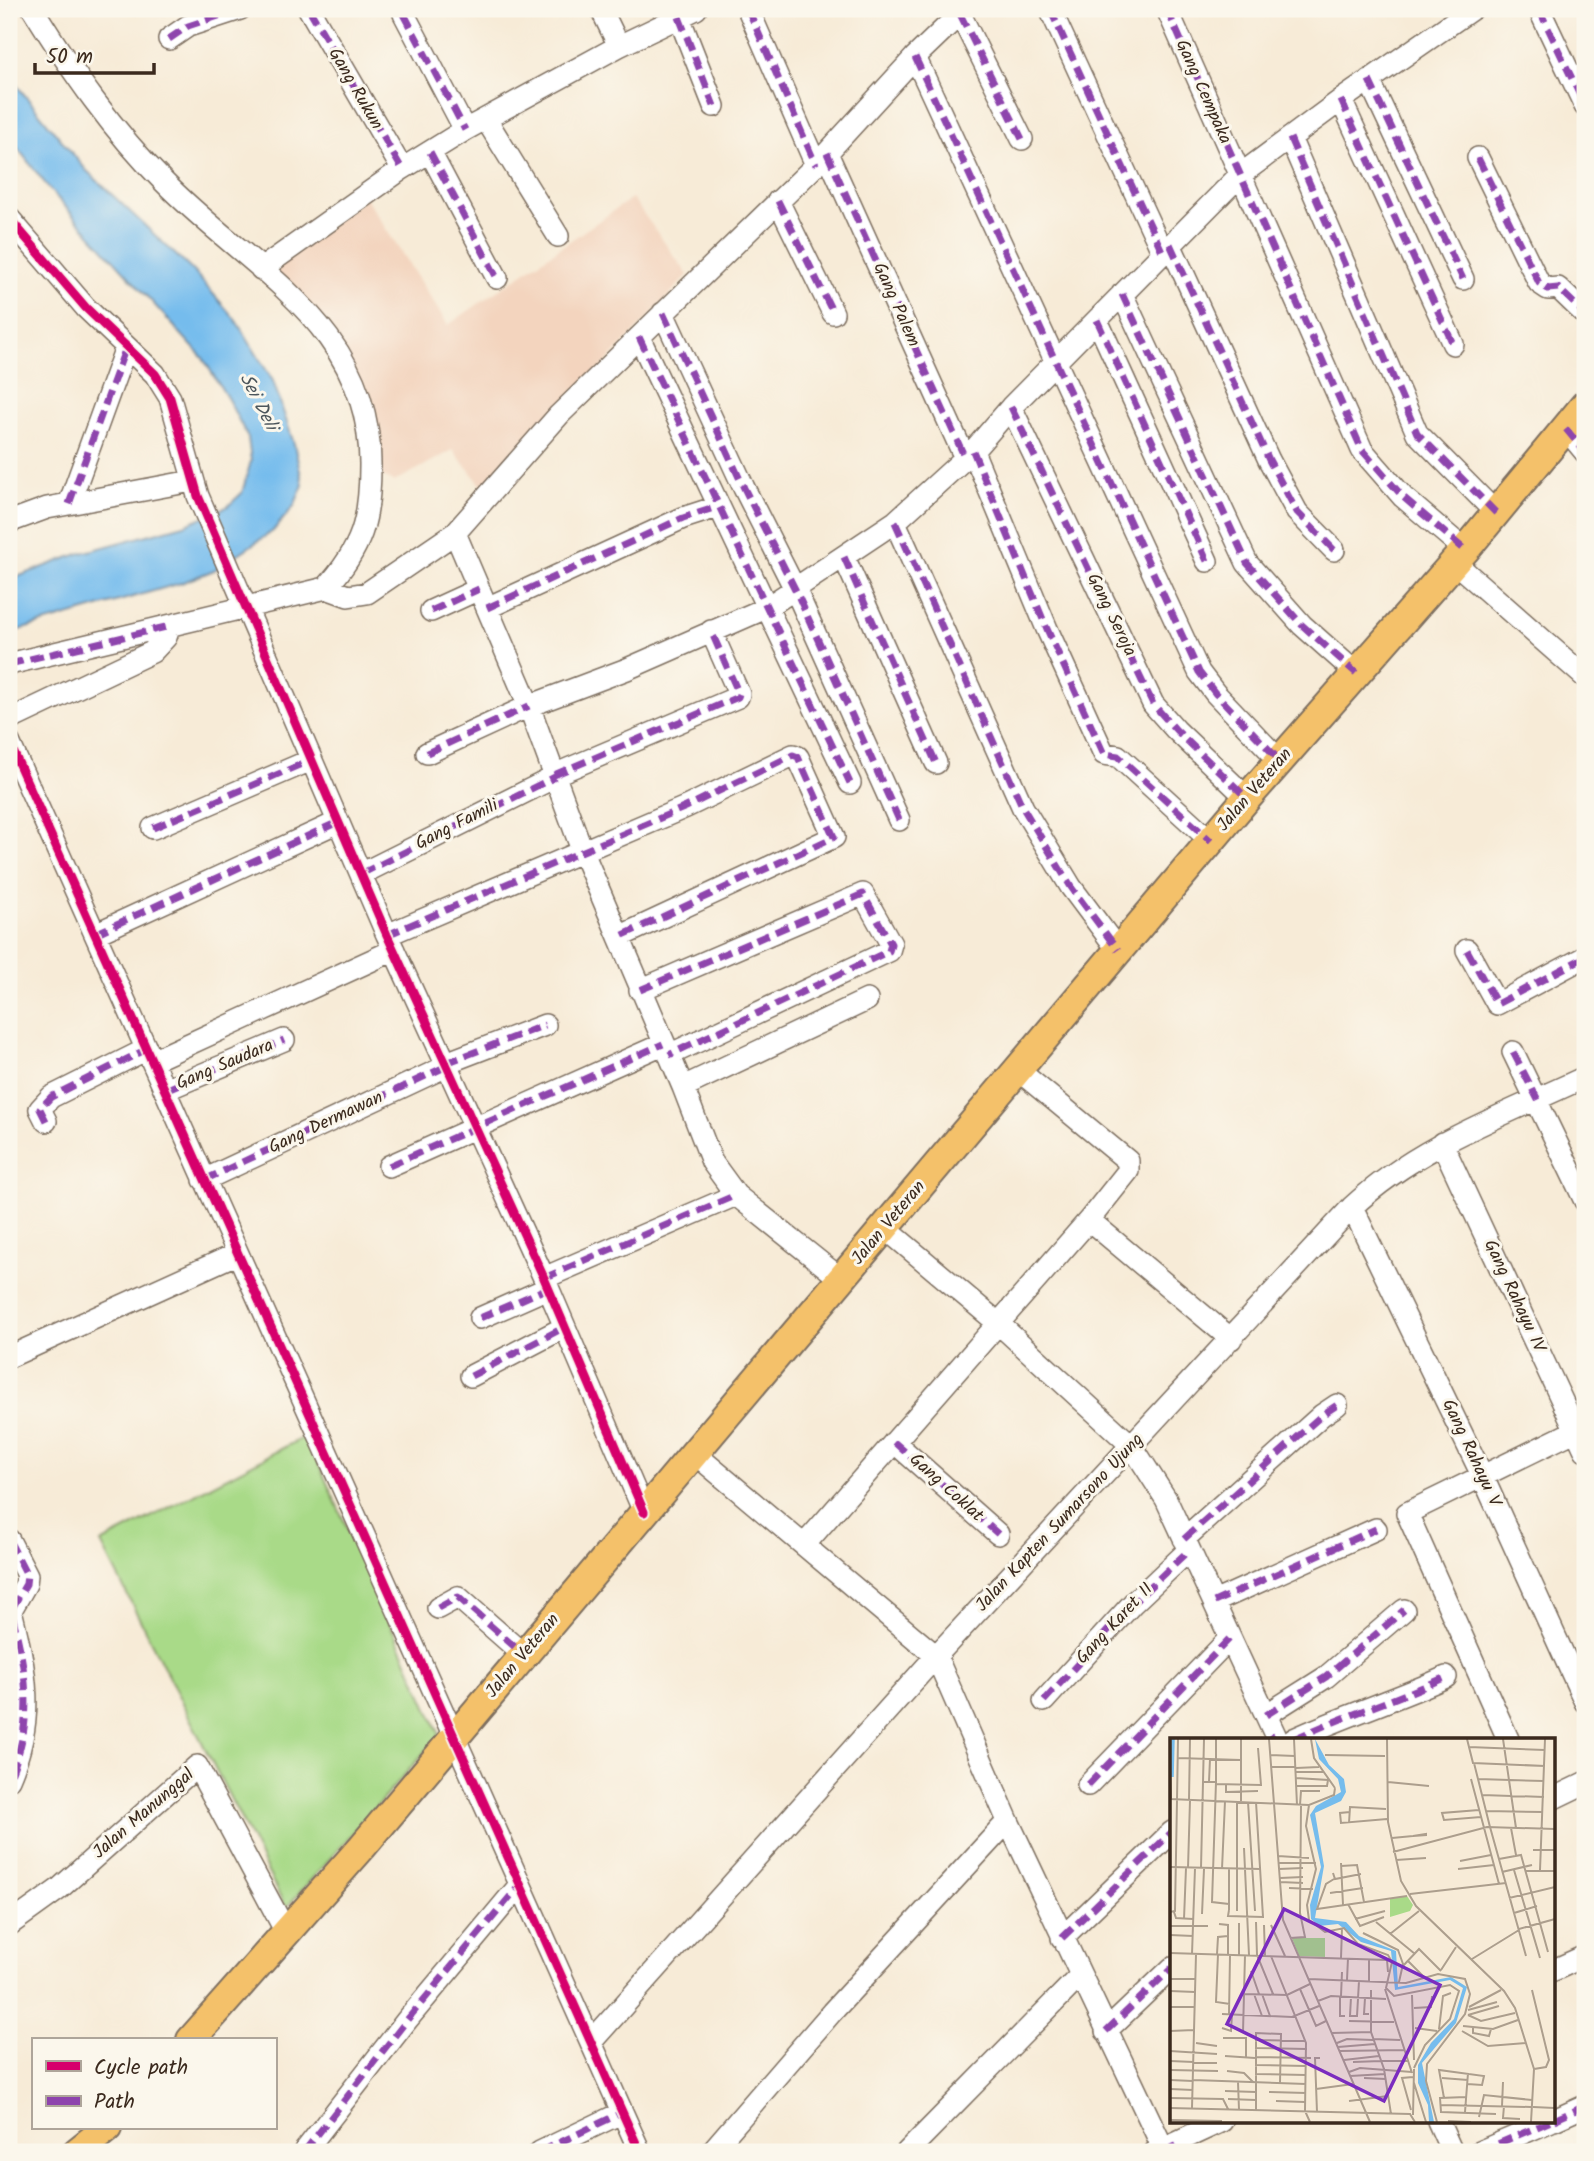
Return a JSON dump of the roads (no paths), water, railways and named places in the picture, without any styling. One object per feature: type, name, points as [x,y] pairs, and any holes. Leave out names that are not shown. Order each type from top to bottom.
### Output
[{"type":"main road","name":"Jalan Veteran","points":[[193,2038],[287,1934],[453,1740],[1118,950],[1496,513],[1585,405]]},
{"type":"main road","points":[[77,2152],[104,2130]]},
{"type":"street","points":[[33,9],[67,65],[113,128],[166,184],[311,313],[337,346],[364,405],[370,456],[366,523],[355,552],[326,588]]},
{"type":"street","points":[[169,39],[188,26],[240,9]]},
{"type":"street","name":"Gang Rukun","points":[[309,9],[402,169]]},
{"type":"street","points":[[601,9],[619,46]]},
{"type":"street","name":"Gang Palem","points":[[748,9],[969,455],[1104,754],[1118,756],[1211,841]]},
{"type":"street","points":[[1050,9],[1269,460],[1297,512],[1334,550]]},
{"type":"street","name":"Gang Cempaka","points":[[1167,9],[1366,457],[1459,556],[1585,677]]},
{"type":"street","points":[[427,753],[529,706],[766,608],[796,591],[895,522],[969,455],[1011,407],[1240,175],[1341,100],[1472,9]]},
{"type":"street","points":[[1539,9],[1585,106]]},
{"type":"street","points":[[9,664],[326,588],[348,596],[367,593],[455,533],[559,415],[821,159],[915,57],[963,11],[1022,139]]},
{"type":"street","points":[[261,269],[402,169],[465,130],[487,121],[619,46],[688,13],[714,106]]},
{"type":"street","points":[[404,14],[465,130]]},
{"type":"street","points":[[915,57],[1199,672],[1214,693],[1280,761]]},
{"type":"street","points":[[1369,80],[1463,279]]},
{"type":"street","points":[[1341,100],[1453,344]]},
{"type":"street","points":[[487,121],[558,236]]},
{"type":"street","points":[[1290,138],[1417,433],[1496,513]]},
{"type":"street","points":[[430,152],[497,278]]},
{"type":"street","points":[[1478,158],[1539,283],[1548,289],[1558,288],[1585,314]]},
{"type":"street","points":[[778,201],[833,313]]},
{"type":"street","points":[[9,218],[86,307],[155,374],[170,398],[195,489],[360,874],[546,1283],[644,1512]]},
{"type":"street","points":[[1122,294],[1247,563],[1302,625],[1356,673]]},
{"type":"street","points":[[663,313],[744,488],[796,591],[899,820]]},
{"type":"street","points":[[1097,320],[1206,561]]},
{"type":"street","points":[[639,337],[717,507],[850,783]]},
{"type":"street","points":[[69,504],[126,347]]},
{"type":"street","name":"Gang Seroja","points":[[1011,407],[1153,704],[1176,730],[1247,798]]},
{"type":"street","points":[[1566,429],[1585,452]]},
{"type":"street","points":[[9,522],[47,508],[69,504],[195,489]]},
{"type":"street","points":[[431,611],[483,598],[717,507]]},
{"type":"street","points":[[895,522],[1023,808],[1072,887],[1118,950]]},
{"type":"street","points":[[455,533],[529,706],[583,850],[712,1162],[736,1195],[841,1279]]},
{"type":"street","points":[[844,557],[936,763]]},
{"type":"street","points":[[9,720],[152,652],[166,637],[170,626]]},
{"type":"street","name":"Gang Famili","points":[[360,874],[555,776],[738,697],[711,631]]},
{"type":"street","points":[[9,741],[453,1740],[640,2152]]},
{"type":"street","points":[[46,1121],[40,1109],[51,1097],[150,1055],[583,850],[793,755],[802,762],[835,833],[832,839],[619,937]]},
{"type":"street","points":[[153,828],[311,760]]},
{"type":"street","points":[[95,934],[338,822]]},
{"type":"street","points":[[389,1166],[889,951],[891,944],[863,894],[640,990]]},
{"type":"street","points":[[1467,950],[1497,1004],[1585,957]]},
{"type":"street","points":[[683,1087],[867,1000]]},
{"type":"street","name":"Gang Dermawan","points":[[205,1180],[447,1064],[545,1025]]},
{"type":"street","name":"Gang Saudara","points":[[165,1090],[284,1040]]},
{"type":"street","points":[[1513,1052],[1585,1201]]},
{"type":"street","points":[[805,1544],[1089,1220],[1128,1171],[1129,1164],[1018,1070]]},
{"type":"street","name":"Jalan Kapten Sumarsono Ujung","points":[[591,2042],[936,1656],[1352,1207],[1383,1179],[1442,1143],[1585,1077]]},
{"type":"street","name":"Gang Rahayu IV","points":[[1442,1143],[1581,1428],[1585,1450]]},
{"type":"street","points":[[480,1318],[546,1283],[736,1195]]},
{"type":"street","name":"Gang Rahayu V","points":[[1352,1207],[1482,1475],[1585,1702]]},
{"type":"street","points":[[1089,1220],[1231,1339]]},
{"type":"street","points":[[885,1228],[999,1323],[1132,1446],[1158,1483],[1279,1738],[1379,1706],[1446,1677]]},
{"type":"street","points":[[9,1357],[236,1254]]},
{"type":"street","points":[[471,1376],[565,1327]]},
{"type":"street","name":"Gang Karet II","points":[[1044,1701],[1186,1545],[1322,1415],[1337,1405]]},
{"type":"street","points":[[1507,1738],[1407,1516],[1409,1510],[1581,1428]]},
{"type":"street","name":"Gang Coklat","points":[[894,1442],[998,1535]]},
{"type":"street","points":[[694,1453],[936,1656],[1080,1976],[1167,2149],[1220,2122]]},
{"type":"street","points":[[1214,1602],[1376,1529]]},
{"type":"street","points":[[9,1540],[27,1575],[26,1584],[11,1610],[25,1671],[28,1710],[22,1744],[9,1779]]},
{"type":"street","points":[[438,1608],[458,1597],[524,1655]]},
{"type":"street","points":[[1266,1715],[1326,1677],[1404,1610]]},
{"type":"street","points":[[1088,1785],[1230,1638]]},
{"type":"street","name":"Jalan Manunggal","points":[[9,1925],[59,1889],[197,1766],[287,1934]]},
{"type":"street","points":[[1556,1797],[1585,1783]]},
{"type":"street","points":[[711,2152],[832,2012],[1008,1821]]},
{"type":"street","points":[[1062,1937],[1170,1834]]},
{"type":"street","points":[[304,2152],[407,2020],[519,1885]]},
{"type":"street","points":[[1556,1969],[1585,1956]]},
{"type":"street","points":[[1106,2031],[1170,1970]]},
{"type":"street","points":[[907,2152],[1080,1976]]},
{"type":"street","points":[[1556,2118],[1585,2106]]},
{"type":"street","points":[[540,2152],[621,2113]]},
{"type":"street","points":[[1438,2122],[1452,2152]]},
{"type":"street","points":[[1479,2152],[1547,2122]]},
{"type":"water","name":"Sei Deli","points":[[9,76],[86,170],[195,273],[235,319],[273,381],[294,444],[303,485],[294,506],[273,531],[214,570],[181,583],[9,633],[9,580],[78,554],[184,525],[227,507],[242,493],[251,461],[248,438],[203,358],[52,192],[9,137]]}]
